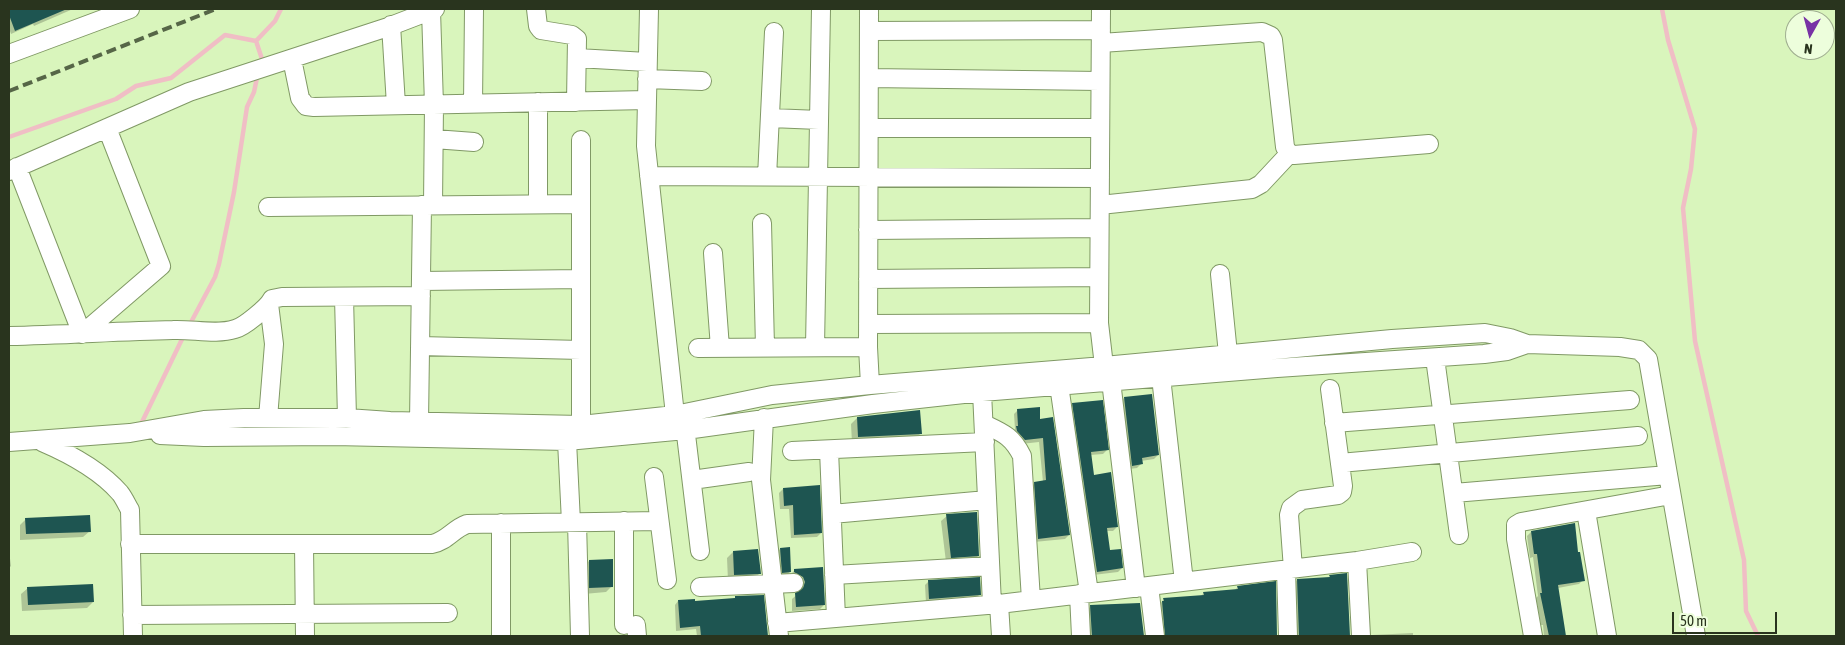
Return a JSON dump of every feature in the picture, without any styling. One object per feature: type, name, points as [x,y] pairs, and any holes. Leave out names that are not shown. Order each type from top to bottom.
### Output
[{"type":"street","points":[[9,54],[130,9]]},
{"type":"street","points":[[474,9],[474,104]]},
{"type":"street","points":[[536,9],[538,26],[541,30],[575,36],[577,42],[576,102]]},
{"type":"street","points":[[649,9],[646,142],[649,176],[681,419],[692,480],[700,551]]},
{"type":"street","points":[[815,347],[821,9]]},
{"type":"street","points":[[869,9],[868,347],[870,386]]},
{"type":"street","points":[[1102,9],[1099,323],[1111,371],[1143,587],[1155,636]]},
{"type":"street","points":[[82,334],[13,169],[189,92],[292,59],[433,10],[434,139],[421,288],[419,422]]},
{"type":"street","points":[[391,25],[396,105]]},
{"type":"street","points":[[870,31],[1101,36],[1262,32],[1273,40],[1285,147],[1289,154]]},
{"type":"street","points":[[767,177],[774,32]]},
{"type":"street","points":[[577,58],[648,62]]},
{"type":"street","points":[[292,59],[300,98],[306,106],[314,107],[647,100]]},
{"type":"street","points":[[869,78],[1100,81]]},
{"type":"street","points":[[647,79],[702,81]]},
{"type":"street","points":[[538,102],[538,204]]},
{"type":"street","points":[[771,118],[819,120]]},
{"type":"street","points":[[82,334],[161,266],[107,128]]},
{"type":"street","points":[[869,128],[1100,128]]},
{"type":"street","points":[[434,139],[474,142]]},
{"type":"street","points":[[581,140],[581,425]]},
{"type":"street","points":[[1289,154],[1430,144]]},
{"type":"street","points":[[1100,205],[1252,189],[1262,184],[1289,154]]},
{"type":"street","points":[[649,176],[1100,178]]},
{"type":"street","points":[[268,207],[581,204]]},
{"type":"street","points":[[762,223],[765,348]]},
{"type":"street","points":[[868,230],[1100,228]]},
{"type":"street","points":[[713,253],[720,348]]},
{"type":"street","points":[[1220,274],[1228,354]]},
{"type":"street","points":[[868,279],[1099,276]]},
{"type":"street","points":[[9,336],[175,329],[233,330],[242,327],[269,304],[272,298],[344,297],[421,288],[581,279]]},
{"type":"street","points":[[344,297],[347,418]]},
{"type":"street","points":[[268,418],[274,344],[269,304]]},
{"type":"street","points":[[868,324],[1099,323]]},
{"type":"street","points":[[9,442],[130,434],[204,437],[334,436],[567,441],[681,419],[772,395],[870,386],[1111,371],[1228,354],[1383,340],[1485,333],[1510,338],[1526,344],[1620,347],[1639,350],[1648,359],[1696,636]]},
{"type":"street","points":[[130,434],[204,420],[268,418],[347,418],[419,422],[581,425],[681,419],[764,418],[982,392],[1059,385],[1111,371],[1161,377],[1436,358],[1507,351],[1526,344]]},
{"type":"street","points":[[420,346],[581,350]]},
{"type":"street","points":[[698,348],[868,347]]},
{"type":"street","points":[[1436,358],[1459,535]]},
{"type":"street","points":[[1161,377],[1184,582]]},
{"type":"street","points":[[1059,385],[1084,594],[1081,636]]},
{"type":"street","points":[[1288,636],[1289,515],[1291,508],[1302,500],[1338,495],[1342,492],[1344,486],[1330,388]]},
{"type":"street","points":[[982,392],[990,566],[1001,636]]},
{"type":"street","points":[[1334,424],[1630,400]]},
{"type":"street","points":[[764,418],[761,480],[778,630],[836,618],[1084,594],[1357,561],[1412,552]]},
{"type":"street","points":[[984,424],[1008,435],[1016,443],[1022,456],[1031,600]]},
{"type":"street","points":[[1340,463],[1638,436]]},
{"type":"street","points":[[37,440],[63,451],[104,477],[121,494],[130,510],[133,636]]},
{"type":"street","points":[[567,441],[574,522],[580,636]]},
{"type":"street","points":[[792,452],[985,442]]},
{"type":"street","points":[[829,450],[836,618]]},
{"type":"street","points":[[692,480],[749,472]]},
{"type":"street","points":[[1454,493],[1668,475]]},
{"type":"street","points":[[654,477],[667,580]]},
{"type":"street","points":[[1533,636],[1516,539],[1516,525],[1521,522],[1672,495]]},
{"type":"street","points":[[832,514],[987,500]]},
{"type":"street","points":[[1586,511],[1607,636]]},
{"type":"street","points":[[130,544],[432,544],[440,542],[459,527],[467,524],[659,521]]},
{"type":"street","points":[[624,522],[633,629]]},
{"type":"street","points":[[501,523],[502,636]]},
{"type":"street","points":[[304,544],[305,636]]},
{"type":"street","points":[[1357,561],[1361,636]]},
{"type":"street","points":[[834,575],[990,566]]},
{"type":"street","points":[[700,587],[794,583]]},
{"type":"street","points":[[132,615],[448,613]]},
{"type":"building","points":[[9,9],[67,9],[15,31],[9,15]]},
{"type":"building","points":[[1152,394],[1159,455],[1142,458],[1143,464],[1132,466],[1124,397]]},
{"type":"building","points":[[1103,400],[1109,450],[1091,452],[1094,475],[1111,472],[1118,527],[1107,528],[1110,550],[1121,549],[1123,568],[1097,572],[1072,403]]},
{"type":"building","points":[[1040,407],[1040,419],[1053,417],[1070,535],[1038,539],[1034,482],[1046,480],[1043,438],[1025,440],[1017,431],[1016,426],[1018,426],[1017,409]]},
{"type":"building","points":[[920,410],[922,434],[858,437],[857,417]]},
{"type":"building","points":[[820,485],[822,533],[794,535],[793,505],[784,506],[783,488]]},
{"type":"building","points":[[977,512],[979,556],[951,558],[946,514]]},
{"type":"building","points":[[90,515],[91,532],[26,534],[25,518]]},
{"type":"building","points":[[1575,523],[1578,552],[1580,552],[1585,581],[1558,585],[1566,636],[1549,636],[1540,593],[1542,593],[1537,554],[1534,554],[1531,531]]},
{"type":"building","points":[[790,547],[791,572],[782,573],[780,548]]},
{"type":"building","points":[[758,549],[761,574],[734,575],[733,551]]},
{"type":"building","points":[[613,559],[613,587],[589,588],[589,560]]},
{"type":"building","points":[[823,567],[825,605],[796,607],[795,593],[803,588],[805,582],[803,577],[794,572],[794,569]]},
{"type":"building","points":[[1347,573],[1350,636],[1299,636],[1297,579],[1330,577],[1329,575]]},
{"type":"building","points":[[980,577],[981,595],[929,599],[928,580]]},
{"type":"building","points":[[1276,581],[1277,636],[1165,636],[1163,598],[1204,595],[1203,592],[1238,589],[1237,586]]},
{"type":"building","points":[[93,584],[94,602],[28,605],[27,587]]},
{"type":"building","points":[[764,595],[768,636],[701,636],[700,626],[680,628],[678,600],[695,599],[695,601],[735,598],[735,596]]},
{"type":"building","points":[[1140,603],[1144,636],[1092,636],[1090,605]]},
{"type":"waterway","points":[[9,137],[116,99],[136,86],[171,78],[225,35],[256,41],[275,21],[281,9]]},
{"type":"waterway","points":[[1662,9],[1668,40],[1695,129],[1691,169],[1683,208],[1695,341],[1744,560],[1746,611],[1758,636]]},
{"type":"waterway","points":[[256,41],[262,59],[261,64]]},
{"type":"waterway","points":[[189,326],[215,277],[219,264],[234,192],[247,107],[254,92],[258,73]]},
{"type":"waterway","points":[[142,422],[185,333]]},
{"type":"railway","points":[[9,91],[216,9]]}]
